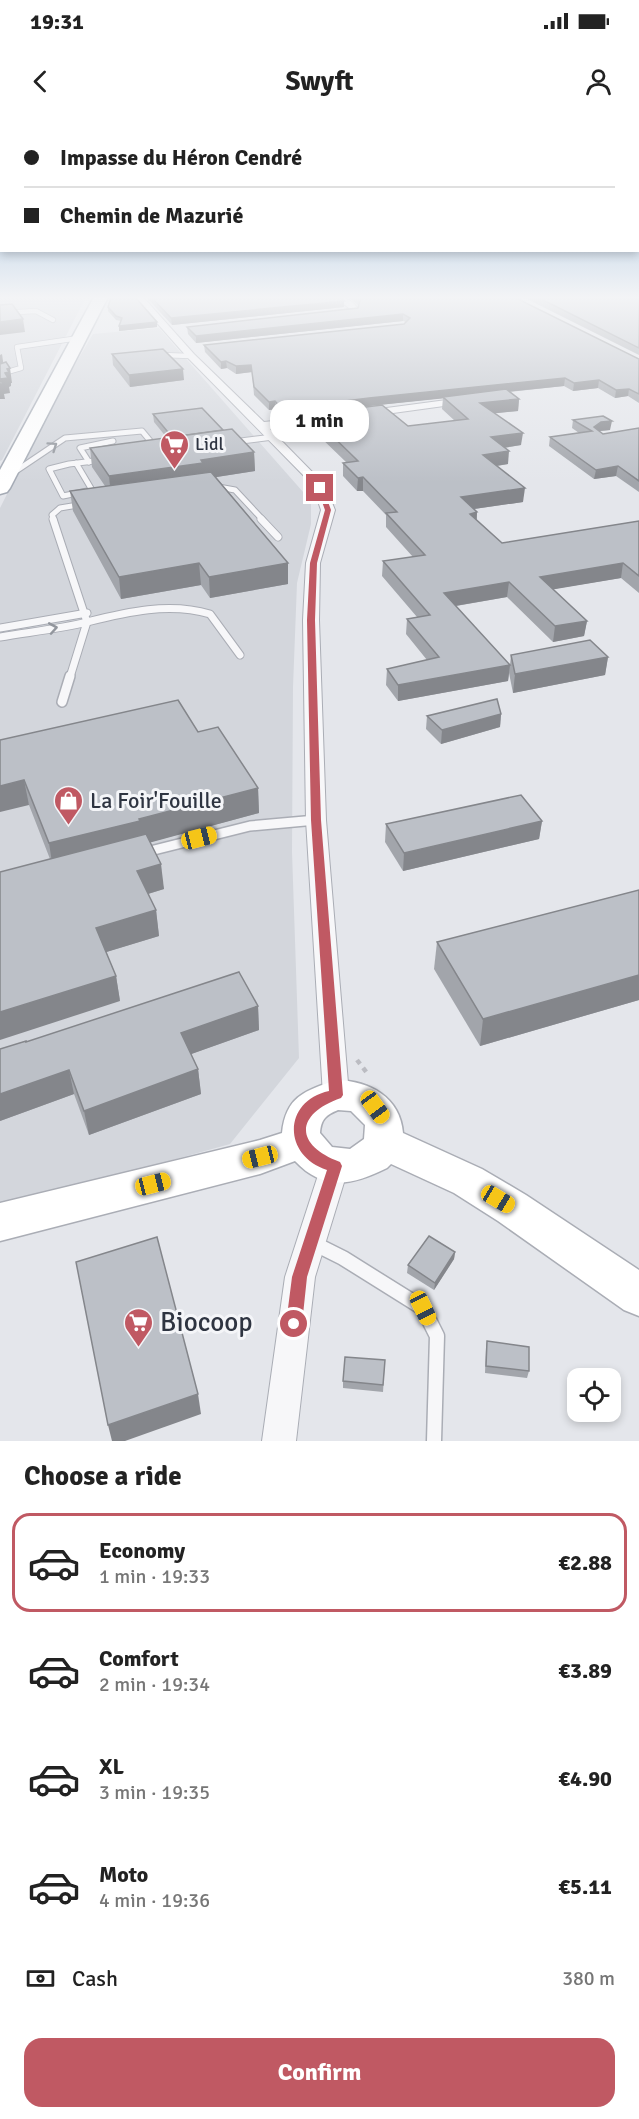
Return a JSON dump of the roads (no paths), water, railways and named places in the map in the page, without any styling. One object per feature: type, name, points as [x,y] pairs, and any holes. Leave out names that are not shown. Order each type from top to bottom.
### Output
[{"type":"main road","points":[[3,483],[68,359]]},
{"type":"street","points":[[198,359],[320,488],[328,510],[313,563],[311,583],[316,820],[336,1095]]},
{"type":"street","points":[[355,415],[482,399]]},
{"type":"street","points":[[268,431],[332,417]]},
{"type":"street","points":[[351,1095],[375,1107],[382,1118],[385,1130],[383,1142],[376,1153],[365,1162],[350,1167],[335,1166],[321,1162],[309,1153],[302,1142],[301,1121],[306,1111],[325,1097],[351,1095]]},
{"type":"street","points":[[0,1222],[260,1157],[302,1142]]},
{"type":"street","points":[[383,1142],[468,1181],[512,1208],[639,1295]]},
{"type":"street","points":[[279,1441],[300,1277],[335,1166]]},
{"type":"lane","points":[[0,374],[21,368],[19,359]]},
{"type":"lane","points":[[3,483],[65,438],[88,434],[108,436],[142,431],[159,452],[148,453]]},
{"type":"lane","points":[[228,443],[268,431]]},
{"type":"lane","points":[[108,436],[119,449]]},
{"type":"lane","points":[[89,462],[80,448],[113,441]]},
{"type":"lane","points":[[76,463],[92,490],[61,495],[49,469],[76,463],[107,459]]},
{"type":"lane","points":[[199,487],[224,486],[235,490],[278,537]]},
{"type":"lane","points":[[62,702],[87,622],[52,515],[60,508],[95,503]]},
{"type":"lane","points":[[0,637],[87,622],[104,616],[173,608],[193,609],[210,614],[240,655]]},
{"type":"lane","points":[[0,628],[84,612],[104,616]]},
{"type":"lane","points":[[131,856],[244,826],[287,820],[316,820]]},
{"type":"lane","points":[[311,1242],[343,1258],[423,1308],[436,1336],[434,1441]]},
{"type":"place","name":"Lidl","points":[[174,470]]},
{"type":"place","name":"La Foir'Fouille","points":[[69,826]]},
{"type":"place","name":"Biocoop","points":[[139,1348]]}]
